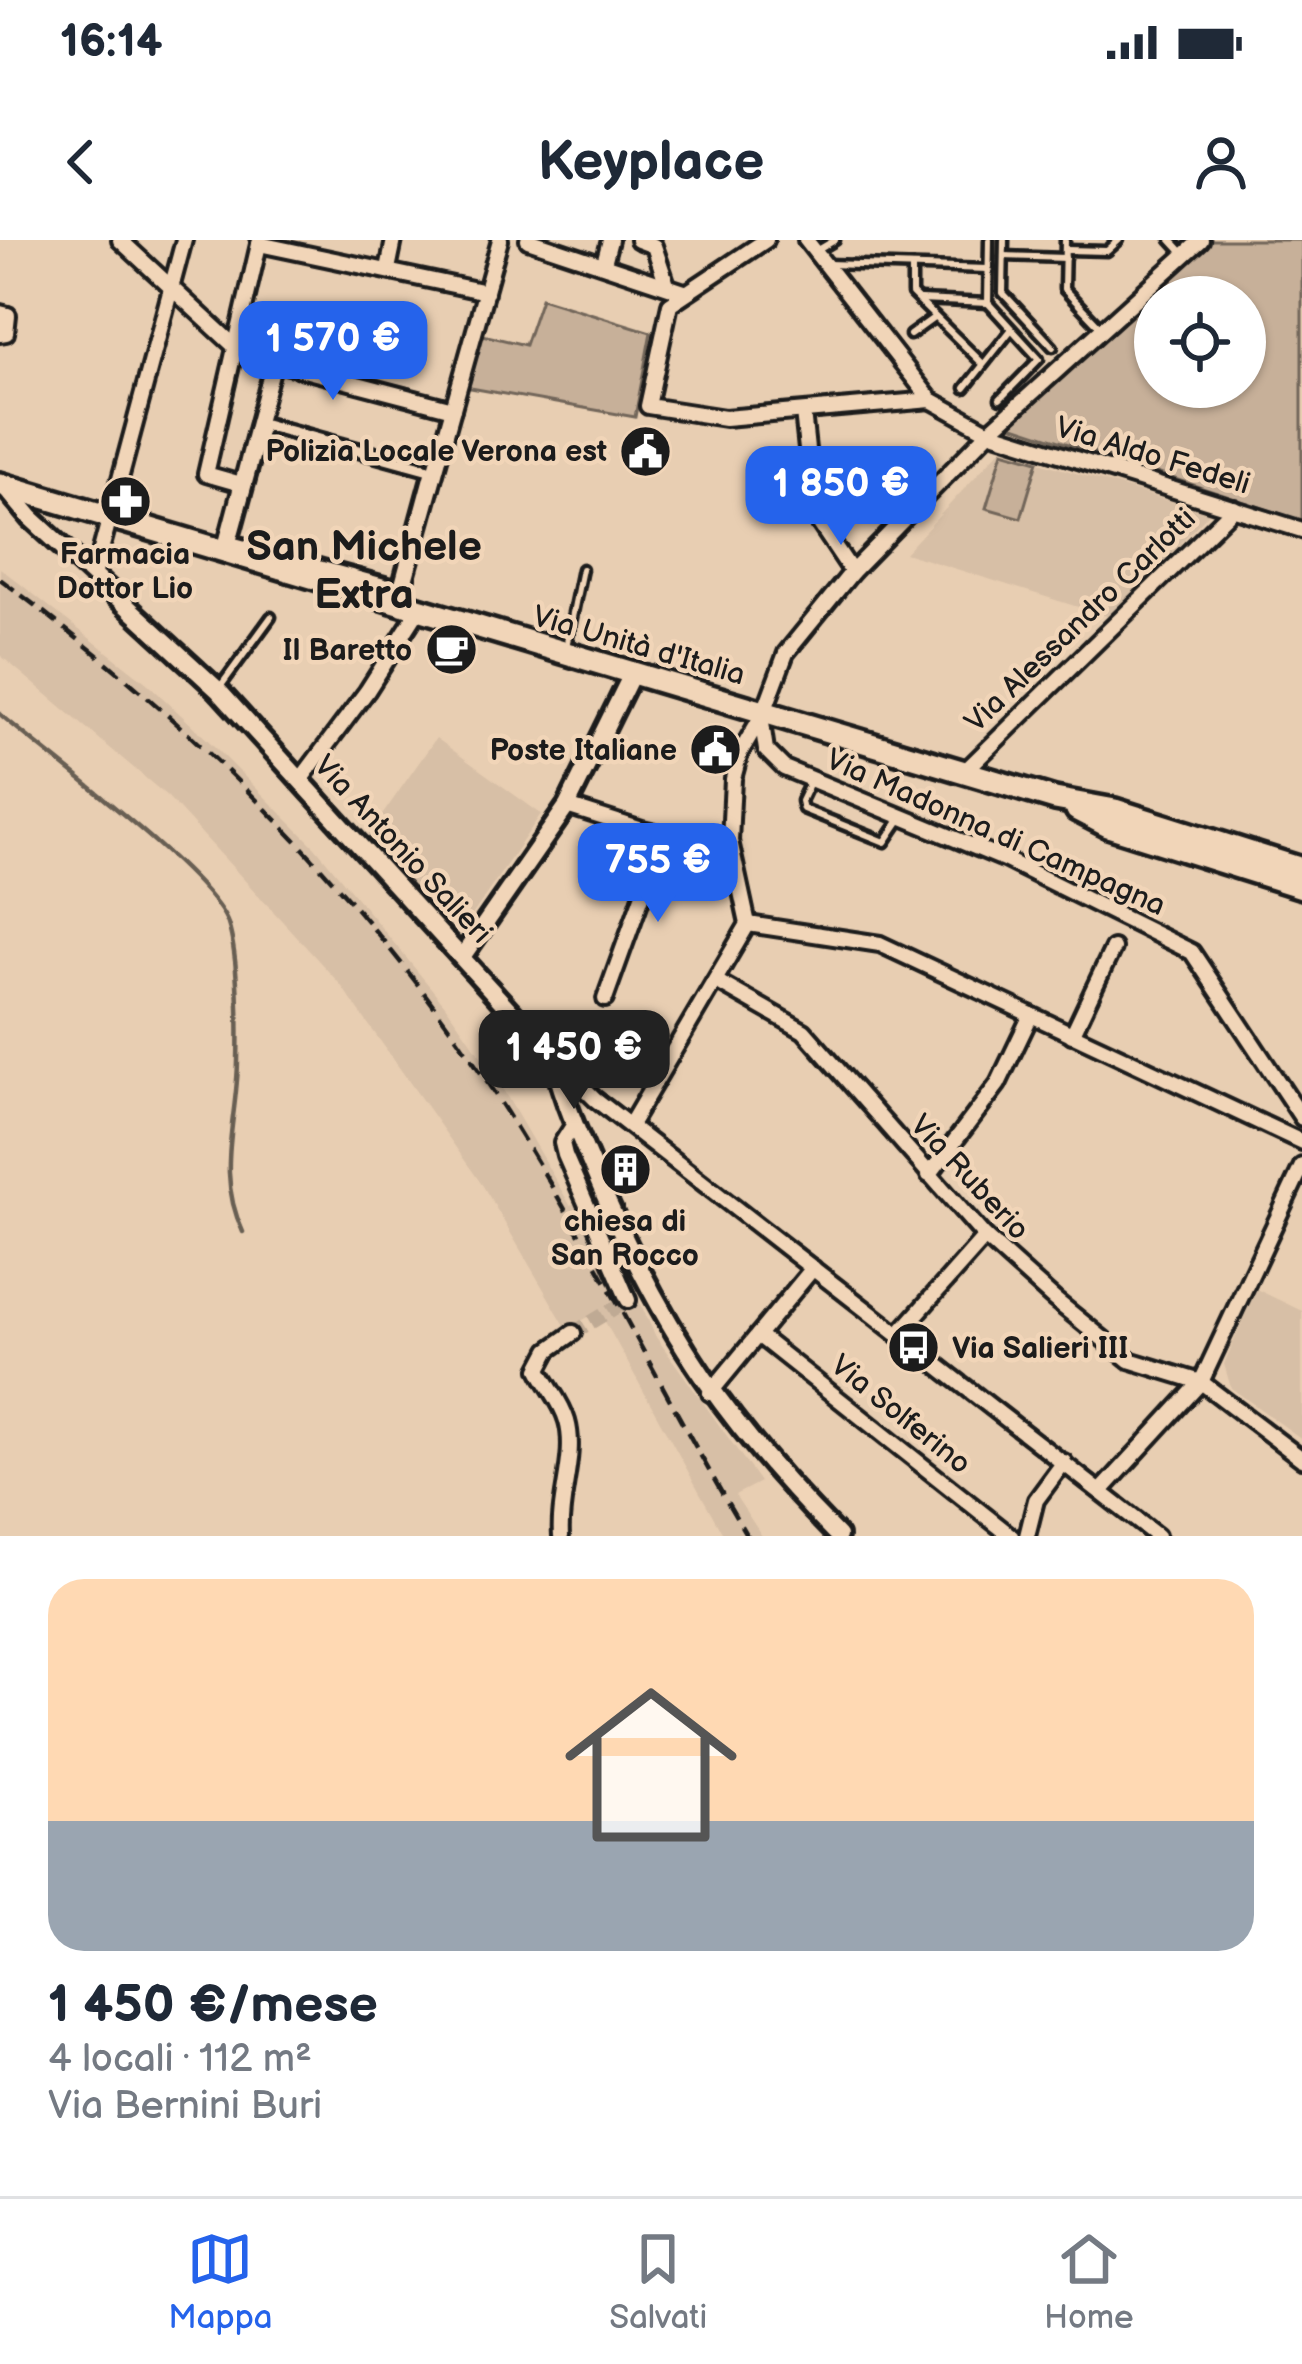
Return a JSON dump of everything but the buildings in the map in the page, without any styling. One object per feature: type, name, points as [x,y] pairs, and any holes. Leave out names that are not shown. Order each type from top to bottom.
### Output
[{"type":"main road","name":"Via Unità d'Italia","points":[[3,486],[108,520],[406,599],[564,656],[1054,800],[1115,810],[1302,869]]},
{"type":"main road","name":"Via Unità d'Italia","points":[[1054,800],[1108,826],[1302,887]]},
{"type":"street","points":[[121,240],[238,349],[453,410]]},
{"type":"street","points":[[94,576],[184,240]]},
{"type":"street","points":[[388,268],[394,240]]},
{"type":"street","points":[[301,779],[367,691],[406,599],[500,240]]},
{"type":"street","points":[[528,240],[666,282],[684,292]]},
{"type":"street","points":[[604,263],[610,240]]},
{"type":"street","points":[[638,240],[655,246],[666,282]]},
{"type":"street","points":[[766,240],[670,304],[648,406],[725,418],[931,400]]},
{"type":"street","points":[[630,1125],[748,924],[731,850],[733,779],[786,653],[851,572],[988,432],[1201,240]]},
{"type":"street","points":[[241,484],[206,474],[259,242],[486,292]]},
{"type":"street","points":[[815,252],[931,400]]},
{"type":"street","points":[[0,313],[8,315],[6,333],[0,334]]},
{"type":"street","points":[[224,551],[274,362]]},
{"type":"street","name":"Via Aldo Fedeli","points":[[931,400],[988,432],[1302,530]]},
{"type":"street","points":[[802,412],[814,515],[851,572]]},
{"type":"street","points":[[263,424],[431,470],[406,599],[231,542],[263,424]]},
{"type":"street","name":"Via Antonio Salieri","points":[[3,486],[218,690],[464,954],[553,1058],[630,1125],[1157,1536]]},
{"type":"street","name":"Via Alessandro Carlotti","points":[[964,772],[1234,508]]},
{"type":"street","points":[[464,954],[567,806],[631,676]]},
{"type":"street","points":[[764,712],[766,750]]},
{"type":"street","name":"Via Madonna di Campagna","points":[[766,750],[784,768],[900,820],[1004,859],[1192,952],[1302,1118]]},
{"type":"street","points":[[567,806],[731,850]]},
{"type":"street","points":[[605,999],[664,835]]},
{"type":"street","points":[[748,924],[880,944],[1302,1142]]},
{"type":"street","points":[[1072,1035],[1113,948]]},
{"type":"street","name":"Via Ruberio","points":[[718,982],[804,1031],[985,1238],[1129,1360],[1201,1382]]},
{"type":"street","points":[[929,1175],[998,1084],[1031,1015]]},
{"type":"street","points":[[553,1058],[574,1124],[639,1273],[710,1393],[838,1536]]},
{"type":"street","points":[[574,1124],[562,1143],[628,1300]]},
{"type":"street","points":[[1102,1490],[1201,1382],[1302,1166]]},
{"type":"street","points":[[899,1334],[985,1238]]},
{"type":"street","points":[[710,1393],[813,1268]]},
{"type":"street","points":[[561,1536],[559,1499],[570,1435],[566,1415],[539,1369],[549,1350],[573,1333]]},
{"type":"street","name":"Via Solferino","points":[[758,1335],[1011,1536]]},
{"type":"street","points":[[1201,1382],[1302,1459]]},
{"type":"street","points":[[1027,1536],[1036,1500],[1064,1462]]},
{"type":"lane","points":[[815,252],[835,240]]},
{"type":"lane","points":[[989,240],[988,303],[1039,359],[1000,399]]},
{"type":"lane","points":[[1004,240],[1003,293],[1053,346]]},
{"type":"lane","points":[[1004,256],[1065,249],[1107,251],[1118,240]]},
{"type":"lane","points":[[1171,240],[1185,255]]},
{"type":"lane","points":[[1065,249],[1064,289],[1103,330]]},
{"type":"lane","points":[[815,252],[912,267],[988,269]]},
{"type":"lane","points":[[912,267],[912,294],[981,362]]},
{"type":"lane","points":[[917,300],[988,303]]},
{"type":"lane","points":[[910,335],[935,317]]},
{"type":"lane","points":[[965,388],[981,362],[1012,329]]},
{"type":"lane","points":[[564,656],[582,568]]},
{"type":"lane","points":[[218,690],[271,617]]},
{"type":"lane","points":[[747,746],[766,750]]},
{"type":"lane","points":[[811,780],[803,809],[885,842],[900,820]]},
{"type":"shaded area","points":[[1205,240],[1302,240],[1302,521],[999,421],[1134,302],[1134,408],[1266,408],[1266,276],[1164,276]]},
{"type":"shaded area","points":[[541,298],[651,332],[635,417],[465,387],[479,334],[525,345]]},
{"type":"shaded area","points":[[1000,450],[1209,513],[1110,617],[905,553]]},
{"type":"shaded area","points":[[1003,451],[1038,461],[1021,518],[986,508]]},
{"type":"shaded area","points":[[0,568],[147,683],[213,745],[315,847],[445,1005],[495,1076],[570,1205],[591,1198],[656,1337],[760,1482],[735,1495],[762,1536],[724,1536],[599,1311],[567,1329],[483,1186],[340,984],[168,797],[0,655]]},
{"type":"shaded area","points":[[436,738],[541,814],[460,933],[367,837]]},
{"type":"shaded area","points":[[1256,1289],[1302,1311],[1302,1439],[1231,1388],[1224,1364]]},
{"type":"waterway","points":[[0,714],[161,847],[215,903],[228,924],[238,1030],[230,1189],[243,1232]]},
{"type":"tunnel","points":[[573,1333],[628,1300]]},
{"type":"railway","points":[[0,579],[137,688],[264,808],[324,871],[435,1007],[520,1134],[747,1536]]},
{"type":"place","name":"Polizia Locale Verona est","points":[[646,451]]},
{"type":"place","name":"Farmacia Dottor Lio","points":[[125,502]]},
{"type":"place","name":"Il Baretto","points":[[451,650]]},
{"type":"place","name":"Poste Italiane","points":[[716,750]]},
{"type":"place","name":"chiesa di San Rocco","points":[[625,1169]]},
{"type":"place","name":"Via Salieri III","points":[[913,1348]]},
{"type":"district","name":"San Michele Extra","points":[[364,569]]}]
